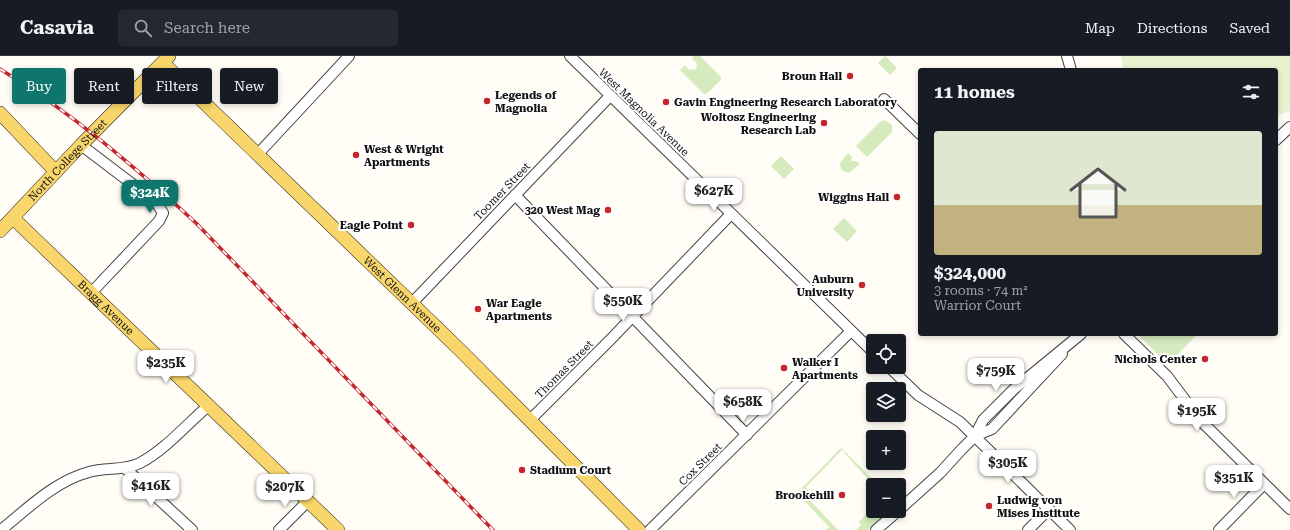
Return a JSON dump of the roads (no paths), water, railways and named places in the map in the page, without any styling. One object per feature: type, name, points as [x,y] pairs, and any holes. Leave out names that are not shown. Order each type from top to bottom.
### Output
[{"type":"main road","name":"West Glenn Avenue","points":[[163,58],[257,155],[412,303],[639,530]]},
{"type":"main road","name":"North College Street","points":[[0,231],[163,58]]},
{"type":"main road","points":[[0,113],[56,172]]},
{"type":"main road","name":"Bragg Avenue","points":[[13,218],[207,406],[338,530]]},
{"type":"street","points":[[257,155],[349,56]]},
{"type":"street","name":"West Magnolia Avenue","points":[[570,56],[866,345]]},
{"type":"street","points":[[1067,56],[1070,68]]},
{"type":"street","name":"Toomer Street","points":[[412,303],[610,96]]},
{"type":"street","points":[[884,99],[918,132]]},
{"type":"street","points":[[1278,138],[1290,127]]},
{"type":"street","points":[[81,145],[156,202],[163,213],[159,220],[91,293]]},
{"type":"street","points":[[515,195],[747,435]]},
{"type":"street","name":"Thomas Street","points":[[530,420],[633,317],[731,214]]},
{"type":"street","name":"Cox Street","points":[[650,530],[851,331]]},
{"type":"street","points":[[906,504],[940,473],[974,436],[992,429],[1053,366],[1078,336]]},
{"type":"street","points":[[1126,336],[1167,376],[1201,421],[1290,509]]},
{"type":"street","points":[[896,374],[918,395],[948,413],[974,436],[1070,530]]},
{"type":"street","points":[[1,527],[57,486],[75,477],[90,471],[126,468],[151,457],[207,406]]},
{"type":"street","points":[[126,468],[192,530]]},
{"type":"street","points":[[1219,530],[1264,484]]},
{"type":"street","points":[[279,530],[308,501]]},
{"type":"street","points":[[1028,530],[1049,509]]},
{"type":"street","points":[[876,530],[890,518]]},
{"type":"railway","points":[[0,69],[52,103],[102,141],[150,181],[196,223],[493,530]]},
{"type":"place","name":"Broun Hall","points":[[850,76]]},
{"type":"place","name":"Legends of Magnolia","points":[[487,101]]},
{"type":"place","name":"Gavin Engineering Research Laboratory","points":[[666,102]]},
{"type":"place","name":"Woltosz Engineering Research Lab","points":[[824,123]]},
{"type":"place","name":"West & Wright Apartments","points":[[356,155]]},
{"type":"place","name":"Wiggins Hall","points":[[897,197]]},
{"type":"place","name":"320 West Mag","points":[[608,210]]},
{"type":"place","name":"Eagle Point","points":[[411,225]]},
{"type":"place","name":"Auburn University","points":[[862,285]]},
{"type":"place","name":"War Eagle Apartments","points":[[478,309]]},
{"type":"place","name":"Nichols Center","points":[[1205,359]]},
{"type":"place","name":"Walker I Apartments","points":[[784,368]]},
{"type":"place","name":"Stadium Court","points":[[522,470]]},
{"type":"place","name":"Brookehill","points":[[842,495]]},
{"type":"place","name":"Ludwig von Mises Institute","points":[[989,506]]}]
